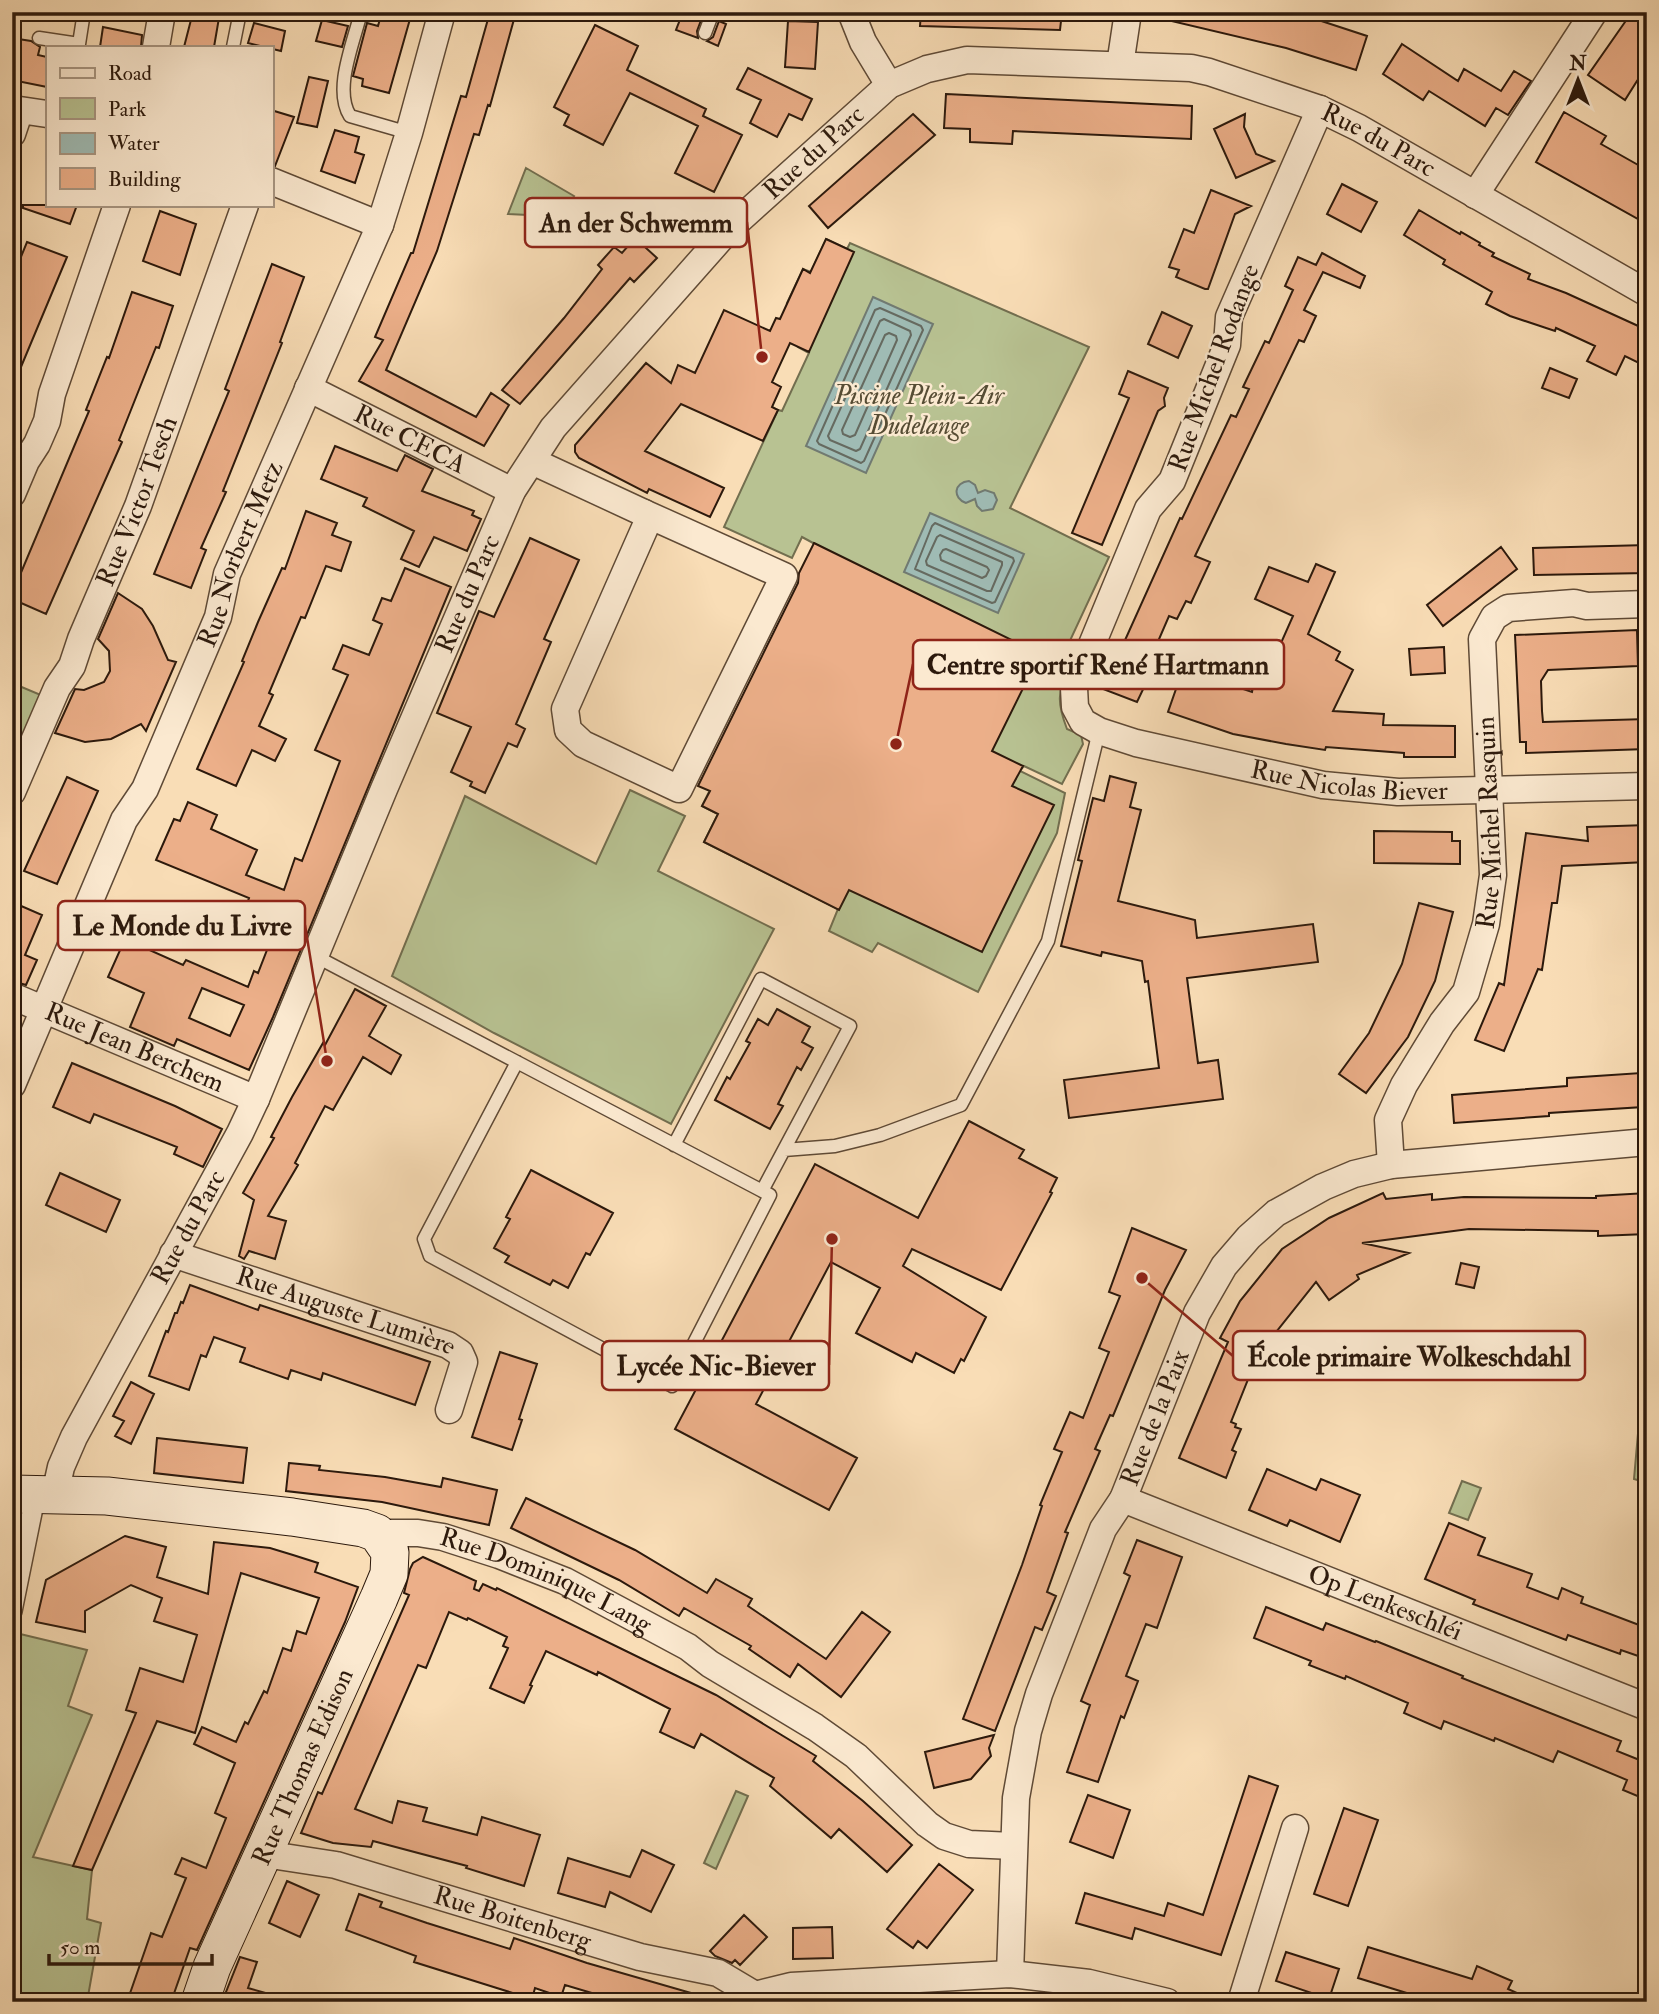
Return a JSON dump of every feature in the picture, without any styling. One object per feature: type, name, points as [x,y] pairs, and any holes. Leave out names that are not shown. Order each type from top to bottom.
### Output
[{"type":"main road","name":"Rue Dominique Lang","points":[[34,1493],[107,1496],[292,1517],[363,1528],[377,1533]]},
{"type":"main road","name":"Rue Thomas Edison","points":[[200,2002],[212,1967],[389,1574],[390,1552],[377,1533]]},
{"type":"street","points":[[156,46],[162,12]]},
{"type":"street","name":"Rue Norbert Metz","points":[[12,1085],[124,820],[145,789],[166,740],[218,617],[227,574],[380,225],[442,12]]},
{"type":"street","points":[[851,12],[863,42],[889,85]]},
{"type":"street","points":[[1120,65],[1128,12]]},
{"type":"street","points":[[1475,195],[1594,12]]},
{"type":"street","name":"Rue du Parc","points":[[34,1493],[61,1467],[74,1437],[256,1099],[383,789],[512,491],[553,428],[729,229],[889,85],[927,69],[967,61],[1191,68],[1209,72],[1320,109],[1359,128],[1647,293]]},
{"type":"street","name":"Rue Michel Rodange","points":[[1099,731],[1083,722],[1075,707],[1074,688],[1147,509],[1172,481],[1227,345],[1229,317],[1320,109]]},
{"type":"street","points":[[15,118],[46,114]]},
{"type":"street","points":[[273,182],[380,225]]},
{"type":"street","points":[[12,494],[47,421],[52,394],[117,206]]},
{"type":"street","name":"Rue Victor Tesch","points":[[12,792],[57,688],[72,666],[138,506],[245,206]]},
{"type":"street","name":"Rue CECA","points":[[308,388],[512,491]]},
{"type":"street","points":[[532,461],[784,576],[679,789],[583,744],[568,730],[565,709],[647,523],[644,513]]},
{"type":"street","name":"Rue Michel Rasquin","points":[[1391,1165],[1388,1120],[1404,1085],[1442,1023],[1466,992],[1486,924],[1493,875],[1482,639],[1494,617],[1508,608],[1574,603],[1587,606],[1647,604]]},
{"type":"street","name":"Rue Nicolas Biever","points":[[1099,731],[1136,743],[1323,785],[1398,792],[1489,792],[1647,786]]},
{"type":"street","name":"Rue Jean Berchem","points":[[12,996],[256,1099]]},
{"type":"street","name":"Rue de la Paix","points":[[1010,1974],[1016,1798],[1028,1731],[1039,1694],[1102,1529],[1124,1499],[1197,1312],[1224,1266],[1249,1237],[1276,1213],[1333,1182],[1354,1174],[1391,1165],[1647,1142]]},
{"type":"street","name":"Rue Auguste Lumière","points":[[173,1254],[448,1345],[460,1353],[464,1363],[449,1410]]},
{"type":"street","points":[[12,1611],[34,1493]]},
{"type":"street","name":"Op Lenkeschléi","points":[[1124,1499],[1647,1707]]},
{"type":"street","name":"Rue Dominique Lang","points":[[377,1533],[418,1533],[443,1537],[565,1581],[688,1647],[710,1664],[815,1727],[856,1756],[944,1836],[968,1844],[1013,1846]]},
{"type":"street","points":[[1241,2002],[1296,1828]]},
{"type":"street","name":"Rue Boitenberg","points":[[264,1854],[336,1865],[640,1957],[718,1973],[750,1998]]},
{"type":"street","points":[[750,1998],[791,1986],[1010,1974],[1089,1983],[1167,2002]]},
{"type":"lane","points":[[39,38],[79,44],[84,12]]},
{"type":"lane","points":[[233,46],[240,12]]},
{"type":"lane","points":[[361,12],[343,85],[343,104],[350,116],[408,133]]},
{"type":"lane","points":[[705,33],[713,12]]},
{"type":"lane","points":[[784,1150],[846,1143],[880,1135],[961,1105],[1048,941],[1099,731]]},
{"type":"lane","points":[[315,956],[674,1144],[770,1195],[672,1386],[430,1256],[424,1239],[517,1062]]},
{"type":"lane","points":[[674,1144],[761,979],[850,1026],[762,1191]]},
{"type":"green space","points":[[526,168],[574,196],[556,225],[528,215],[508,214]]},
{"type":"green space","name":"Piscine Plein-Air Dudelange","points":[[826,239],[847,249],[850,243],[1089,347],[1010,508],[1109,557],[1060,662],[1070,667],[1061,691],[1061,712],[1067,729],[1081,735],[1083,744],[1062,784],[1024,766],[1020,771],[1065,793],[1057,833],[978,992],[878,943],[872,952],[829,931],[838,909],[704,842],[718,814],[702,806],[828,551],[802,537],[792,558],[724,527],[778,410],[782,411],[809,353],[798,347],[802,338],[795,307],[787,303],[803,269],[811,272]]},
{"type":"green space","points":[[12,683],[48,698],[30,742],[12,735]]},
{"type":"green space","points":[[630,790],[685,816],[658,871],[774,929],[671,1124],[494,1033],[392,976],[465,796],[596,864]]},
{"type":"green space","points":[[1639,1422],[1647,1422],[1647,1483],[1634,1479]]},
{"type":"green space","points":[[1462,1481],[1481,1488],[1468,1520],[1449,1513]]},
{"type":"green space","points":[[16,1633],[87,1650],[68,1706],[92,1715],[33,1857],[92,1870],[87,1919],[101,1923],[87,2002],[12,2002],[12,1651]]},
{"type":"green space","points":[[736,1791],[748,1796],[716,1869],[704,1863]]},
{"type":"water","points":[[873,297],[933,324],[866,473],[806,446]]},
{"type":"water","points":[[969,481],[975,485],[978,493],[985,490],[994,493],[997,500],[993,509],[982,511],[975,499],[966,503],[958,498],[958,487]]},
{"type":"water","points":[[930,513],[1024,554],[998,613],[904,572]]},
{"type":"building","points":[[193,12],[220,12],[214,46],[184,46]]},
{"type":"building","points":[[382,12],[412,12],[389,93],[362,86],[363,79],[353,76],[367,23],[378,26]]},
{"type":"building","points":[[490,12],[516,12],[490,106],[488,105],[479,135],[474,134],[437,251],[386,370],[476,417],[491,393],[509,405],[484,446],[359,381],[383,340],[375,337],[413,253],[461,96],[466,97]]},
{"type":"building","points":[[683,12],[703,15],[697,31],[698,38],[676,30]]},
{"type":"building","points":[[921,12],[1062,12],[1060,30],[920,26]]},
{"type":"building","points":[[1163,12],[1294,12],[1367,36],[1356,70],[1286,48],[1163,19]]},
{"type":"building","points":[[1632,12],[1647,20],[1647,88],[1637,81],[1625,100],[1588,75]]},
{"type":"building","points":[[322,20],[348,26],[342,47],[316,41]]},
{"type":"building","points":[[719,21],[726,24],[718,46],[707,41],[713,37]]},
{"type":"building","points":[[788,21],[818,22],[815,69],[785,67]]},
{"type":"building","points":[[254,23],[285,31],[281,51],[273,49],[273,46],[248,43]]},
{"type":"building","points":[[595,25],[638,46],[627,70],[706,109],[703,116],[742,135],[714,192],[675,173],[698,126],[630,93],[603,145],[564,125],[569,115],[554,107]]},
{"type":"building","points":[[103,27],[142,35],[141,46],[100,46]]},
{"type":"building","points":[[12,38],[31,41],[40,47],[38,55],[46,57],[46,87],[12,80]]},
{"type":"building","points":[[1402,44],[1458,81],[1464,69],[1501,91],[1514,71],[1531,81],[1508,115],[1496,108],[1485,126],[1429,91],[1423,100],[1383,74]]},
{"type":"building","points":[[748,68],[812,99],[802,120],[789,114],[777,137],[750,123],[761,100],[737,89]]},
{"type":"building","points":[[309,77],[328,81],[317,127],[297,123]]},
{"type":"building","points":[[946,94],[1192,106],[1191,139],[1013,131],[1012,144],[970,142],[970,129],[944,128]]},
{"type":"building","points":[[273,111],[294,117],[273,166]]},
{"type":"building","points":[[1564,112],[1606,136],[1601,144],[1647,170],[1647,224],[1536,162]]},
{"type":"building","points":[[913,114],[935,135],[828,228],[809,206]]},
{"type":"building","points":[[1245,114],[1244,127],[1256,154],[1274,161],[1236,178],[1214,129]]},
{"type":"building","points":[[335,130],[359,137],[355,152],[364,155],[355,183],[321,171]]},
{"type":"building","points":[[1342,184],[1377,202],[1361,232],[1327,214]]},
{"type":"building","points":[[1211,190],[1251,206],[1235,214],[1208,289],[1205,289],[1176,277],[1179,270],[1169,267],[1184,229],[1194,233]]},
{"type":"building","points":[[23,205],[77,206],[70,224],[23,208]]},
{"type":"building","points":[[1419,210],[1480,243],[1479,245],[1494,253],[1492,256],[1530,274],[1528,279],[1566,293],[1647,330],[1647,367],[1625,356],[1616,375],[1587,361],[1595,346],[1556,328],[1555,331],[1510,316],[1486,304],[1492,292],[1443,264],[1445,260],[1404,235]]},
{"type":"building","points":[[160,211],[196,224],[180,275],[143,261]]},
{"type":"building","points":[[635,238],[657,258],[634,282],[630,278],[520,404],[502,390],[602,269],[598,265],[614,247],[622,253]]},
{"type":"building","points":[[826,239],[854,252],[809,352],[790,343],[772,382],[781,387],[772,407],[778,410],[763,441],[681,404],[645,451],[724,488],[710,517],[649,489],[647,493],[579,458],[575,445],[646,363],[671,383],[678,365],[695,373],[724,310],[770,331],[776,318],[780,319],[803,269],[810,273]]},
{"type":"building","points":[[27,242],[67,257],[13,386],[12,279]]},
{"type":"building","points":[[1322,253],[1365,276],[1360,288],[1323,272],[1304,310],[1316,316],[1304,342],[1299,340],[1195,556],[1210,562],[1191,603],[1186,601],[1177,619],[1169,616],[1153,653],[1159,656],[1137,702],[1103,689],[1180,518],[1182,519],[1231,415],[1236,417],[1249,389],[1243,387],[1265,341],[1269,343],[1293,290],[1285,286],[1298,257],[1316,265]]},
{"type":"building","points":[[272,264],[304,277],[280,342],[282,343],[223,491],[226,492],[201,548],[206,550],[191,588],[154,574],[229,391],[225,389]]},
{"type":"building","points":[[132,292],[173,306],[159,348],[156,347],[119,440],[122,442],[46,614],[12,599],[12,594],[89,411],[86,410],[107,357],[109,358]]},
{"type":"building","points":[[1162,312],[1192,326],[1178,358],[1148,344]]},
{"type":"building","points":[[1550,368],[1577,379],[1569,398],[1542,388]]},
{"type":"building","points":[[1128,371],[1168,388],[1164,398],[1165,406],[1158,411],[1102,545],[1072,533],[1129,398],[1119,394]]},
{"type":"building","points":[[335,446],[397,471],[405,455],[433,469],[422,491],[474,511],[472,515],[481,519],[467,551],[434,537],[419,567],[401,559],[414,531],[363,506],[367,498],[321,479]]},
{"type":"building","points":[[306,511],[337,523],[332,535],[351,542],[341,571],[326,566],[305,618],[301,617],[269,693],[273,695],[259,726],[286,739],[275,761],[252,750],[236,786],[197,769],[244,662],[242,661],[258,622],[282,568],[285,569]]},
{"type":"building","points":[[530,538],[579,560],[544,639],[551,642],[516,724],[525,729],[517,747],[508,743],[485,793],[470,786],[472,782],[451,772],[471,727],[437,713],[479,611],[494,617]]},
{"type":"building","points":[[814,543],[1040,654],[992,751],[1023,766],[1012,786],[1054,805],[982,952],[849,890],[839,910],[704,842],[718,814],[702,806],[710,791],[698,786],[798,583],[799,573]]},
{"type":"building","points":[[1647,545],[1647,573],[1534,575],[1533,548]]},
{"type":"building","points":[[1501,547],[1517,569],[1443,626],[1427,605]]},
{"type":"building","points":[[1316,564],[1335,572],[1308,634],[1340,652],[1336,660],[1353,670],[1333,711],[1384,714],[1383,725],[1455,726],[1455,757],[1404,757],[1404,753],[1326,747],[1325,750],[1286,744],[1233,734],[1168,712],[1183,669],[1252,692],[1253,687],[1261,688],[1293,616],[1255,599],[1269,567],[1308,582]]},
{"type":"building","points":[[405,568],[451,587],[249,1070],[177,1039],[174,1046],[130,1027],[144,993],[108,977],[125,939],[183,965],[186,960],[248,987],[254,971],[258,973],[272,937],[257,931],[265,911],[247,904],[249,898],[156,860],[174,819],[180,821],[188,802],[217,815],[211,829],[257,850],[246,875],[284,890],[295,858],[302,861],[340,761],[315,750],[348,675],[333,669],[343,645],[369,655],[382,624],[373,620],[382,598],[391,601]],"holes":[[[202,988],[244,1005],[230,1036],[189,1018]]]},
{"type":"building","points":[[118,593],[142,609],[168,660],[176,662],[146,731],[141,724],[111,739],[85,742],[55,733],[75,689],[84,690],[104,682],[110,671],[109,651],[98,639]]},
{"type":"building","points":[[1637,630],[1638,666],[1548,670],[1541,681],[1542,711],[1543,722],[1647,719],[1647,749],[1526,753],[1526,742],[1520,742],[1515,635]]},
{"type":"building","points":[[1444,647],[1445,673],[1411,675],[1409,649]]},
{"type":"building","points":[[1110,776],[1136,783],[1130,807],[1141,810],[1118,901],[1195,920],[1197,938],[1313,924],[1318,962],[1187,978],[1198,1063],[1218,1060],[1223,1099],[1069,1118],[1064,1080],[1159,1068],[1148,981],[1145,982],[1142,961],[1102,952],[1101,956],[1061,946],[1082,861],[1078,860],[1093,798],[1104,801]]},
{"type":"building","points":[[67,777],[98,791],[57,884],[24,871]]},
{"type":"building","points":[[1647,825],[1647,862],[1562,866],[1557,903],[1552,903],[1542,970],[1538,969],[1504,1051],[1475,1040],[1499,983],[1504,985],[1526,833],[1588,841],[1587,827]]},
{"type":"building","points":[[1374,831],[1452,832],[1452,841],[1460,841],[1460,864],[1374,863]]},
{"type":"building","points":[[12,902],[42,915],[25,955],[37,960],[26,985],[12,981]]},
{"type":"building","points":[[1419,903],[1453,912],[1435,981],[1408,1037],[1366,1093],[1339,1074],[1369,1033],[1402,964]]},
{"type":"building","points":[[355,989],[386,1006],[369,1036],[401,1055],[391,1074],[363,1057],[333,1110],[325,1106],[295,1163],[298,1165],[268,1216],[286,1221],[275,1259],[249,1251],[244,1259],[239,1256],[254,1200],[243,1193],[274,1138],[271,1137],[292,1097],[323,1043],[325,1045]]},
{"type":"building","points":[[777,1009],[810,1027],[802,1042],[813,1048],[801,1070],[797,1067],[778,1104],[783,1106],[770,1129],[715,1100],[750,1043],[746,1041],[758,1019],[768,1025]]},
{"type":"building","points":[[72,1063],[175,1106],[222,1129],[203,1167],[174,1154],[177,1147],[94,1114],[90,1123],[53,1107]]},
{"type":"building","points":[[1641,1073],[1643,1107],[1454,1123],[1452,1095],[1567,1086],[1567,1078]]},
{"type":"building","points":[[969,1121],[1024,1150],[1019,1158],[1057,1178],[1050,1192],[1052,1193],[1001,1290],[912,1249],[903,1266],[986,1317],[964,1361],[961,1359],[954,1373],[916,1353],[912,1362],[856,1333],[880,1288],[831,1262],[756,1404],[857,1458],[829,1510],[675,1429],[815,1164],[918,1218]]},
{"type":"building","points":[[531,1170],[613,1213],[590,1255],[586,1253],[568,1288],[553,1280],[550,1285],[505,1262],[509,1256],[494,1248],[510,1219],[506,1217]]},
{"type":"building","points":[[60,1173],[120,1200],[106,1232],[46,1205]]},
{"type":"building","points":[[1383,1193],[1386,1199],[1432,1194],[1432,1200],[1464,1197],[1596,1198],[1647,1193],[1647,1234],[1598,1236],[1598,1231],[1469,1229],[1362,1243],[1409,1253],[1357,1275],[1359,1279],[1329,1300],[1316,1282],[1277,1331],[1291,1338],[1276,1367],[1257,1357],[1231,1422],[1241,1429],[1232,1450],[1236,1452],[1226,1478],[1179,1458],[1228,1342],[1220,1338],[1240,1301],[1282,1249],[1329,1218]]},
{"type":"building","points":[[1132,1228],[1186,1250],[1165,1290],[1113,1416],[1110,1415],[1095,1449],[1100,1451],[1065,1532],[1068,1533],[1047,1592],[1056,1596],[1042,1630],[1035,1627],[995,1731],[963,1719],[1022,1565],[1042,1506],[1040,1505],[1062,1452],[1054,1449],[1070,1412],[1083,1418],[1109,1352],[1099,1348],[1120,1296],[1109,1292]]},
{"type":"building","points":[[1461,1263],[1479,1267],[1474,1288],[1456,1284]]},
{"type":"building","points":[[190,1285],[258,1310],[260,1305],[430,1362],[415,1405],[323,1373],[321,1380],[291,1370],[288,1379],[240,1362],[245,1348],[214,1337],[206,1357],[201,1355],[189,1390],[149,1376],[166,1331],[168,1332]]},
{"type":"building","points":[[500,1352],[537,1364],[512,1450],[472,1437]]},
{"type":"building","points":[[131,1382],[154,1394],[131,1444],[115,1436],[124,1421],[113,1416]]},
{"type":"building","points":[[157,1438],[247,1448],[243,1483],[154,1473]]},
{"type":"building","points":[[289,1463],[320,1466],[319,1470],[385,1477],[441,1487],[443,1478],[497,1490],[489,1525],[382,1502],[286,1491]]},
{"type":"building","points":[[1267,1469],[1316,1490],[1321,1479],[1360,1495],[1340,1542],[1290,1520],[1287,1526],[1249,1510]]},
{"type":"building","points":[[526,1498],[635,1550],[707,1593],[716,1579],[752,1599],[748,1606],[826,1659],[862,1612],[890,1632],[841,1697],[798,1664],[790,1677],[749,1649],[751,1646],[684,1608],[679,1616],[619,1580],[511,1528]]},
{"type":"building","points":[[1449,1523],[1485,1538],[1478,1555],[1532,1574],[1527,1587],[1558,1599],[1562,1588],[1583,1597],[1581,1603],[1647,1628],[1647,1659],[1621,1650],[1620,1654],[1568,1635],[1566,1640],[1473,1604],[1475,1600],[1425,1579]]},
{"type":"building","points":[[125,1536],[166,1547],[157,1577],[208,1594],[214,1542],[270,1548],[293,1555],[318,1563],[315,1572],[358,1587],[345,1622],[197,1950],[190,1948],[171,2002],[127,2002],[151,1933],[162,1937],[186,1878],[175,1874],[182,1858],[206,1868],[226,1818],[215,1813],[235,1763],[194,1744],[202,1727],[236,1742],[264,1691],[267,1693],[283,1648],[291,1651],[297,1631],[306,1634],[319,1598],[241,1573],[195,1733],[157,1721],[92,1870],[73,1866],[136,1713],[126,1710],[140,1668],[183,1682],[197,1635],[154,1621],[162,1598],[131,1585],[85,1611],[85,1632],[36,1622],[46,1580]]},
{"type":"building","points":[[1137,1540],[1182,1557],[1157,1628],[1146,1624],[1126,1676],[1138,1681],[1124,1718],[1121,1716],[1098,1782],[1067,1772],[1090,1705],[1081,1701],[1130,1576],[1124,1573]]},
{"type":"building","points":[[423,1557],[476,1581],[474,1589],[479,1591],[483,1584],[496,1590],[497,1588],[716,1695],[816,1756],[813,1761],[912,1845],[887,1872],[839,1829],[831,1838],[770,1786],[774,1778],[701,1734],[694,1748],[660,1732],[670,1709],[598,1672],[597,1675],[546,1651],[524,1703],[490,1688],[508,1648],[503,1646],[507,1637],[449,1612],[426,1668],[418,1665],[355,1809],[392,1823],[398,1801],[427,1808],[423,1821],[477,1835],[482,1817],[540,1835],[524,1886],[466,1868],[467,1866],[373,1841],[371,1847],[333,1843],[301,1833],[318,1792],[322,1794],[409,1595],[404,1593],[410,1569],[413,1563]]},
{"type":"building","points":[[1266,1607],[1323,1630],[1326,1623],[1376,1641],[1621,1741],[1617,1751],[1647,1763],[1647,1800],[1623,1790],[1627,1780],[1558,1751],[1553,1762],[1444,1721],[1441,1729],[1404,1713],[1408,1703],[1346,1676],[1345,1679],[1309,1665],[1311,1661],[1254,1638]]},
{"type":"building","points":[[994,1735],[989,1748],[991,1756],[971,1779],[934,1788],[925,1752]]},
{"type":"building","points":[[1249,1776],[1278,1786],[1221,1955],[1135,1928],[1132,1939],[1076,1923],[1085,1893],[1164,1916],[1168,1903],[1203,1915]]},
{"type":"building","points":[[1088,1795],[1130,1810],[1113,1858],[1070,1842]]},
{"type":"building","points":[[1344,1808],[1378,1820],[1348,1906],[1314,1894]]},
{"type":"building","points":[[642,1850],[674,1865],[651,1912],[610,1892],[605,1907],[558,1893],[568,1858],[630,1877]]},
{"type":"building","points":[[939,1864],[973,1890],[927,1948],[918,1941],[913,1948],[887,1929]]},
{"type":"building","points":[[287,1881],[319,1895],[300,1937],[269,1923]]},
{"type":"building","points":[[359,1894],[382,1902],[380,1907],[510,1949],[514,1938],[587,1963],[705,1997],[705,2002],[622,2002],[565,1985],[561,1997],[535,1988],[532,1999],[414,1962],[416,1956],[346,1930]]},
{"type":"building","points":[[744,1915],[767,1937],[740,1965],[735,1960],[732,1963],[715,1956],[710,1951]]},
{"type":"building","points":[[832,1927],[833,1958],[793,1959],[793,1928]]},
{"type":"building","points":[[1368,1947],[1472,1979],[1477,1966],[1512,1981],[1508,1989],[1537,2002],[1436,2002],[1358,1978]]},
{"type":"building","points":[[1286,1952],[1339,1969],[1329,1999],[1276,1981]]},
{"type":"building","points":[[240,1957],[257,1962],[248,1988],[280,1997],[279,2002],[222,2002]]},
{"type":"place","name":"An der Schwemm","points":[[762,357]]},
{"type":"place","name":"Centre sportif René Hartmann","points":[[896,744]]},
{"type":"place","name":"Le Monde du Livre","points":[[327,1061]]},
{"type":"place","name":"Lycée Nic-Biever","points":[[832,1239]]},
{"type":"place","name":"École primaire Wolkeschdahl","points":[[1142,1278]]}]
